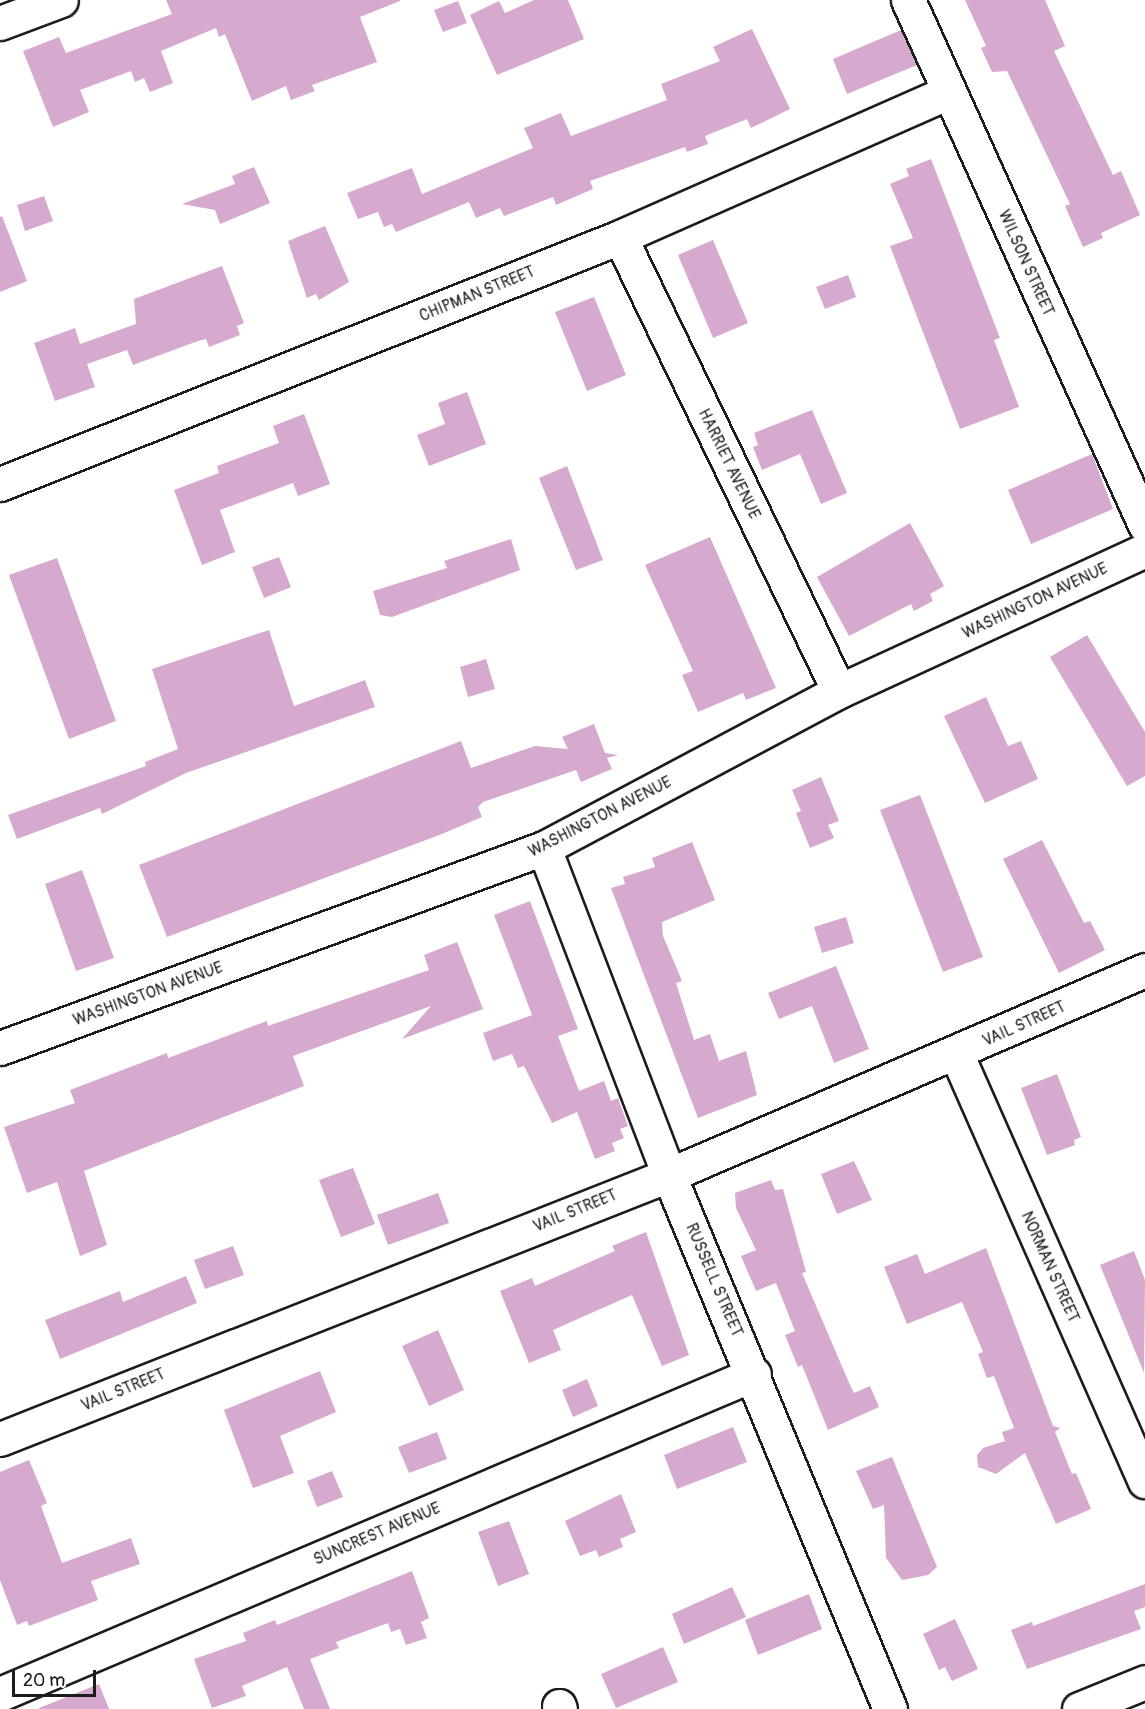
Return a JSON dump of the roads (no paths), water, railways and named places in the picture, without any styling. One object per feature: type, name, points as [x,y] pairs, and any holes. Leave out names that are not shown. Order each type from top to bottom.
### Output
[{"type":"street","points":[[0,23],[61,0]]},
{"type":"street","name":"WILSON STREET","points":[[908,0],[1145,525]]},
{"type":"street","name":"CHIPMAN STREET","points":[[0,484],[620,237],[948,92]]},
{"type":"street","name":"HARRIET AVENUE","points":[[620,237],[839,691]]},
{"type":"street","name":"WASHINGTON AVENUE","points":[[0,1048],[544,848],[839,691],[1145,550]]},
{"type":"street","name":"RUSSELL STREET","points":[[544,848],[669,1175],[754,1374],[890,1709]]},
{"type":"street","name":"VAIL STREET","points":[[0,1439],[669,1175],[1145,970]]},
{"type":"street","name":"NORMAN STREET","points":[[956,1053],[1145,1481]]},
{"type":"street","name":"SUNCREST AVENUE","points":[[0,1694],[754,1374]]},
{"type":"street","points":[[1079,1709],[1145,1683]]}]
